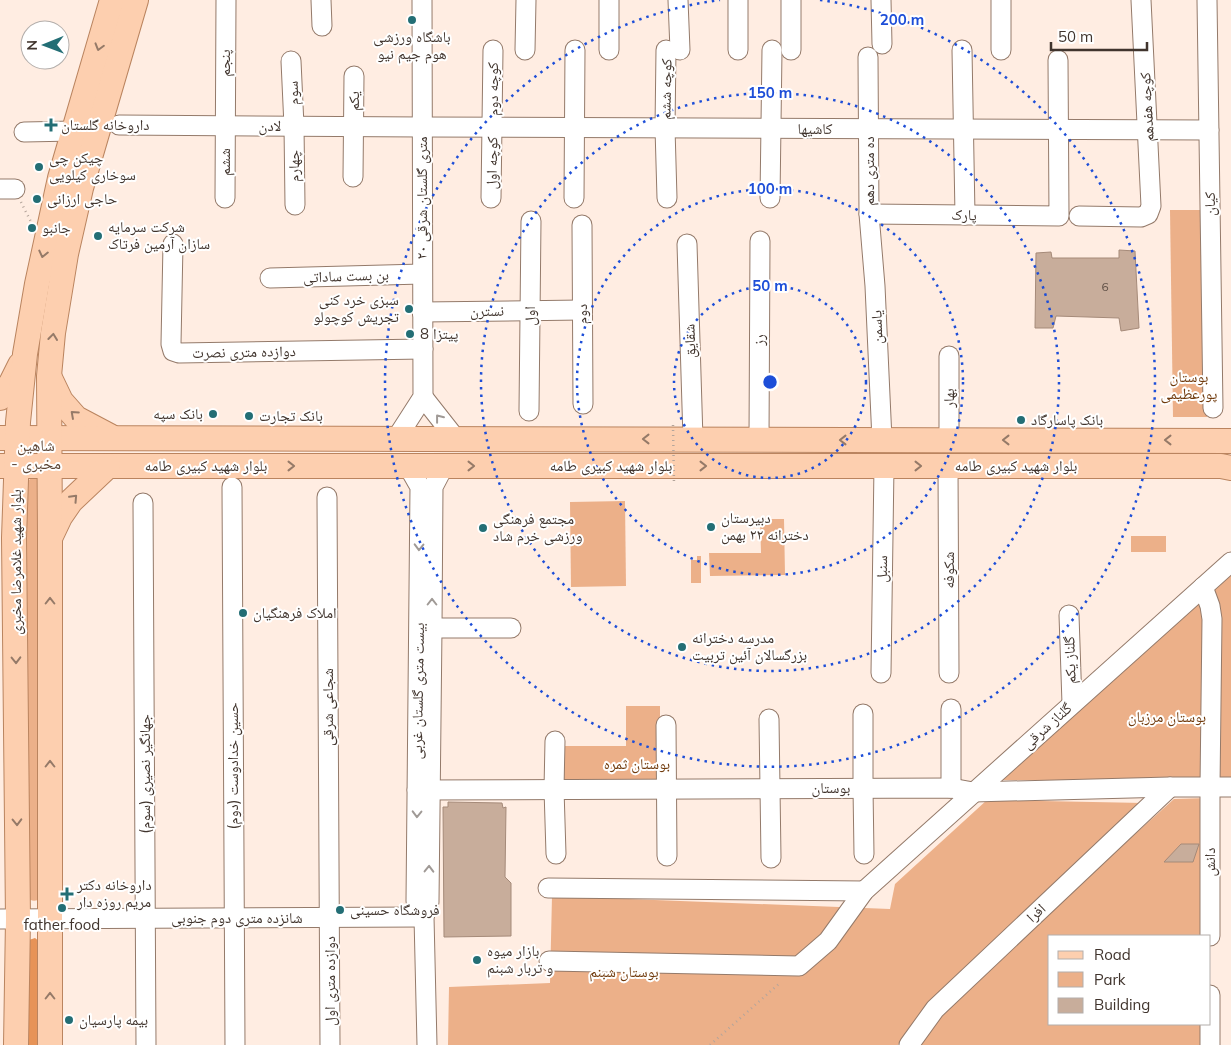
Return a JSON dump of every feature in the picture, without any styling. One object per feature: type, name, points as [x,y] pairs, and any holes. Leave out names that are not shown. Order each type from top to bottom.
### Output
[{"type":"main road","name":"بلوار شهید غلامرضا مخبری","points":[[16,1045],[9,919],[14,538],[8,466],[9,438],[37,284],[60,178],[112,0]]},
{"type":"main road","points":[[50,1045],[49,376],[53,333],[66,254],[81,188],[136,0]]},
{"type":"main road","points":[[0,398],[12,383],[25,354]]},
{"type":"main road","points":[[49,376],[61,401],[76,418],[113,438]]},
{"type":"main road","name":"بلوار شهید کبیری طامه","points":[[9,438],[1226,440]]},
{"type":"main road","name":"بلوار شهید کبیری طامه","points":[[8,466],[948,466],[1228,468]]},
{"type":"main road","points":[[50,538],[60,517],[71,501],[108,466]]},
{"type":"main road","points":[[0,506],[9,521],[14,538]]},
{"type":"street","name":"پنجم","points":[[225,126],[226,0]]},
{"type":"street","points":[[322,0],[322,26]]},
{"type":"street","name":"۲۰ متری گلستان شرقی","points":[[422,0],[422,396]]},
{"type":"street","points":[[525,50],[526,0]]},
{"type":"street","points":[[609,0],[609,50]]},
{"type":"street","name":"کوچه ششم","points":[[667,198],[665,128],[678,0]]},
{"type":"street","points":[[738,0],[738,50]]},
{"type":"street","points":[[791,0],[791,50]]},
{"type":"street","points":[[881,0],[882,44]]},
{"type":"street","points":[[1001,0],[1001,50]]},
{"type":"street","name":"کوچه هفدهم","points":[[1079,216],[1141,217],[1148,214],[1151,206],[1141,0]]},
{"type":"street","name":"کیان","points":[[1207,0],[1213,408]]},
{"type":"street","name":"کوچه دوم","points":[[493,50],[493,128]]},
{"type":"street","points":[[574,50],[574,198]]},
{"type":"street","points":[[770,198],[772,50]]},
{"type":"street","points":[[962,50],[965,215]]},
{"type":"street","name":"ده متری دهم","points":[[868,57],[870,214]]},
{"type":"street","points":[[1058,60],[1058,130]]},
{"type":"street","name":"سوم","points":[[292,61],[294,126]]},
{"type":"street","name":"یکم","points":[[354,76],[354,127]]},
{"type":"street","name":"لادن","points":[[119,125],[422,127]]},
{"type":"street","name":"ششم","points":[[225,126],[225,198]]},
{"type":"street","name":"چهارم","points":[[294,126],[295,205]]},
{"type":"street","points":[[353,177],[354,127]]},
{"type":"street","name":"کاشیها","points":[[422,127],[1209,130]]},
{"type":"street","name":"کوچه اول","points":[[491,198],[493,128]]},
{"type":"street","name":"پارک","points":[[870,214],[1059,216],[1058,130]]},
{"type":"street","points":[[24,132],[74,131]]},
{"type":"street","name":"یاسمن","points":[[870,214],[882,440]]},
{"type":"street","name":"اول","points":[[529,411],[530,220]]},
{"type":"street","name":"دوم","points":[[582,225],[583,404]]},
{"type":"street","name":"رز","points":[[759,439],[760,241]]},
{"type":"street","name":"دوازده متری نصرت","points":[[173,244],[171,344],[173,351],[179,353],[422,349]]},
{"type":"street","name":"شقایق","points":[[687,244],[693,439]]},
{"type":"street","name":"بن بست ساداتی","points":[[270,278],[422,274]]},
{"type":"street","name":"نسترن","points":[[422,312],[582,310]]},
{"type":"street","name":"بهار","points":[[949,356],[949,440]]},
{"type":"street","points":[[396,439],[422,396],[456,439]]},
{"type":"street","name":"بیست متری گلستان غربی","points":[[408,466],[420,487],[424,790],[429,902],[424,917],[427,1045]]},
{"type":"street","name":"بیست متری گلستان غربی","points":[[424,790],[432,628],[433,487],[444,466]]},
{"type":"street","name":"سنبل","points":[[881,673],[884,466]]},
{"type":"street","name":"شکوفه","points":[[948,466],[950,673]]},
{"type":"street","name":"حسین خدادوست (دوم)","points":[[232,488],[235,1045]]},
{"type":"street","name":"شجاعی شرقی","points":[[327,497],[330,918]]},
{"type":"street","name":"جهانگیر نصیری (سوم)","points":[[144,503],[146,1045]]},
{"type":"street","name":"گلناز شرقی","points":[[800,966],[828,941],[864,891],[1231,562]]},
{"type":"street","name":"دانش","points":[[1203,587],[1210,606],[1212,619],[1210,935]]},
{"type":"street","name":"گلناز یکم","points":[[1068,616],[1072,704]]},
{"type":"street","points":[[432,628],[510,628]]},
{"type":"street","points":[[951,709],[951,788]]},
{"type":"street","points":[[864,714],[864,854]]},
{"type":"street","points":[[769,719],[771,858]]},
{"type":"street","points":[[666,725],[668,856]]},
{"type":"street","points":[[555,741],[556,854]]},
{"type":"street","name":"افرا","points":[[909,1045],[935,1009],[1170,787]]},
{"type":"street","name":"بوستان","points":[[424,790],[951,788],[973,792],[1231,787]]},
{"type":"street","points":[[548,888],[864,891]]},
{"type":"street","name":"شانزده متری دوم جنوبی","points":[[9,919],[424,917]]},
{"type":"street","name":"دوازده متری اول","points":[[330,918],[330,1045]]},
{"type":"street","points":[[549,961],[800,966]]},
{"type":"street","points":[[1210,1025],[1210,1045]]},
{"type":"path","points":[[8,189],[32,222]]},
{"type":"path","points":[[673,425],[674,484]]},
{"type":"path","points":[[710,1045],[800,966]]},
{"type":"green space","name":"بوستان پورعظیمی","points":[[1170,210],[1203,210],[1207,417],[1173,417]]},
{"type":"green space","points":[[30,479],[38,479],[41,485],[38,900],[35,901],[27,897],[23,857],[26,484]]},
{"type":"green space","points":[[625,501],[626,586],[571,587],[570,502]]},
{"type":"green space","points":[[760,519],[784,519],[785,575],[710,576],[709,553],[761,553]]},
{"type":"green space","points":[[1131,536],[1166,536],[1166,552],[1131,552]]},
{"type":"green space","points":[[697,556],[701,556],[701,583],[691,583],[691,560],[697,560]]},
{"type":"green space","name":"بوستان مرزبان","points":[[1231,574],[1231,780],[1002,780]]},
{"type":"green space","name":"بوستان ثمره","points":[[626,706],[660,706],[660,786],[558,786],[558,746],[626,746]]},
{"type":"green space","points":[[1208,798],[1207,935],[1048,935],[1048,1025],[1207,1025],[1207,1045],[918,1045],[931,1024],[993,962],[1174,799]]},
{"type":"green space","name":"بوستان شبنم","points":[[987,800],[1144,803],[927,1004],[898,1045],[448,1045],[449,987],[550,983],[552,896],[890,909],[895,884]]},
{"type":"shaded area","points":[[35,938],[40,942],[42,1045],[22,1045],[29,940]]},
{"type":"building","points":[[1119,250],[1135,251],[1139,328],[1121,331],[1119,318],[1056,316],[1053,328],[1035,328],[1036,253],[1051,252],[1052,258],[1119,258]]},
{"type":"building","points":[[448,802],[502,803],[503,808],[506,807],[505,877],[511,883],[511,936],[444,937],[443,807],[448,807]]},
{"type":"building","points":[[1181,844],[1199,844],[1193,862],[1164,862]]},
{"type":"place","name":"باشگاه ورزشی هوم جیم نیو","points":[[412,20]]},
{"type":"place","name":"داروخانه گلستان","points":[[51,125]]},
{"type":"place","name":"چیکن چی سوخاری کیلویی","points":[[39,167]]},
{"type":"place","name":"حاجی ارزانی","points":[[37,199]]},
{"type":"place","name":"جانبو","points":[[32,228]]},
{"type":"place","name":"شرکت سرمایه سازان آرمین فرتاک","points":[[98,236]]},
{"type":"place","name":"سبزی خرد کنی تجریش کوچولو","points":[[409,309]]},
{"type":"place","name":"پیتزا 8","points":[[410,334]]},
{"type":"place","name":"بانک سپه","points":[[213,414]]},
{"type":"place","name":"بانک تجارت","points":[[249,416]]},
{"type":"place","name":"بانک پاسارگاد","points":[[1021,420]]},
{"type":"place","name":"دبیرستان دخترانه ۲۲ بهمن","points":[[711,527]]},
{"type":"place","name":"مجتمع فرهنگی ورزشی خرم شاد","points":[[483,528]]},
{"type":"place","name":"املاک فرهنگیان","points":[[243,613]]},
{"type":"place","name":"مدرسه دخترانه بزرگسالان آئین تربیت","points":[[682,647]]},
{"type":"place","name":"داروخانه دکتر مریم روزه دار","points":[[67,894]]},
{"type":"place","name":"father food","points":[[62,908]]},
{"type":"place","name":"فروشگاه حسینی","points":[[340,910]]},
{"type":"place","name":"بازار میوه و تربار شبنم","points":[[477,960]]},
{"type":"place","name":"بیمه پارسیان","points":[[69,1020]]},
{"type":"district","name":"شاهین - مخبری","points":[[36,454]]}]
